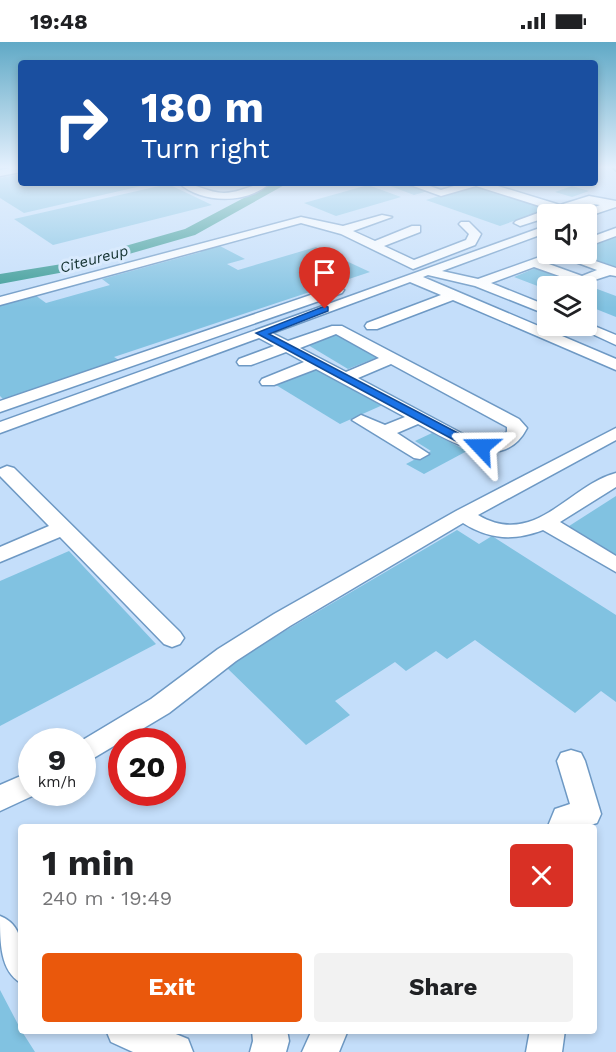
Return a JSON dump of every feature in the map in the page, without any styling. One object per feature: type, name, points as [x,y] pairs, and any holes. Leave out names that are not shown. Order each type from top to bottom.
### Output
[{"type":"street","points":[[340,231],[386,217]]},
{"type":"street","points":[[537,217],[518,224],[537,229]]},
{"type":"street","points":[[0,300],[296,221],[312,221],[398,255],[408,255],[446,240]]},
{"type":"street","points":[[0,428],[261,333],[417,271],[471,242],[475,234],[465,224]]},
{"type":"street","points":[[416,229],[380,243],[453,295],[616,365]]},
{"type":"street","points":[[0,407],[537,232]]},
{"type":"street","points":[[597,239],[616,232]]},
{"type":"street","points":[[597,235],[604,237]]},
{"type":"street","points":[[479,283],[535,262],[582,280],[613,271]]},
{"type":"street","points":[[593,264],[613,271]]},
{"type":"street","points":[[417,271],[479,283],[537,307]]},
{"type":"street","points":[[372,326],[453,295]]},
{"type":"street","points":[[245,362],[286,346],[337,329],[513,423],[518,428],[510,440],[496,446],[471,445],[286,346],[261,333]]},
{"type":"street","points":[[597,332],[616,340]]},
{"type":"street","points":[[346,378],[391,358]]},
{"type":"street","points":[[268,382],[317,363]]},
{"type":"street","points":[[384,432],[419,417]]},
{"type":"street","points":[[361,420],[420,454]]},
{"type":"street","points":[[96,745],[160,706],[227,655],[463,515],[606,448],[616,433]]},
{"type":"street","points":[[7,472],[172,638]]},
{"type":"street","points":[[463,515],[492,531],[502,532],[546,523],[616,479]]},
{"type":"street","points":[[546,523],[616,565]]},
{"type":"street","points":[[4,547],[63,528]]},
{"type":"street","points":[[563,824],[565,818],[587,814],[571,761]]},
{"type":"street","points":[[0,799],[18,790]]},
{"type":"street","points":[[0,932],[18,961]]},
{"type":"street","points":[[132,1034],[175,1052]]},
{"type":"street","points":[[268,1052],[271,1041],[270,1034]]},
{"type":"street","points":[[320,1052],[330,1034]]},
{"type":"street","points":[[544,1052],[547,1034]]},
{"type":"building","points":[[40,213],[180,213],[53,245],[14,219]]},
{"type":"building","points":[[329,213],[346,213],[336,216]]},
{"type":"building","points":[[463,213],[536,213],[500,226]]},
{"type":"building","points":[[616,236],[616,267],[597,260],[597,243]]},
{"type":"building","points":[[216,244],[245,259],[227,264],[238,270],[316,247],[370,272],[114,357],[119,360],[3,399],[0,396],[0,304],[35,295],[46,303],[110,285],[102,279],[201,252],[197,249]]},
{"type":"building","points":[[538,267],[562,276],[537,276],[537,286],[514,277]]},
{"type":"building","points":[[597,289],[616,296],[616,317],[597,309]]},
{"type":"building","points":[[338,330],[383,355],[348,369],[303,342]]},
{"type":"building","points":[[320,367],[385,404],[340,424],[276,385]]},
{"type":"building","points":[[432,433],[467,451],[424,474],[406,464],[431,451],[415,441]]},
{"type":"building","points":[[616,496],[616,557],[566,528]]},
{"type":"building","points":[[457,530],[479,544],[492,536],[616,615],[616,702],[601,691],[575,713],[475,640],[447,659],[436,651],[406,671],[395,662],[335,701],[350,715],[306,745],[225,666]]},
{"type":"building","points":[[69,551],[156,644],[0,726],[0,581]]},
{"type":"building","points":[[0,990],[18,1024],[18,1034],[24,1034],[35,1052],[0,1052]]},
{"type":"waterway","name":"Citeureup","points":[[0,279],[64,268],[190,232],[225,213]]},
{"type":"route","points":[[325,309],[261,333],[471,445],[481,447]]}]
